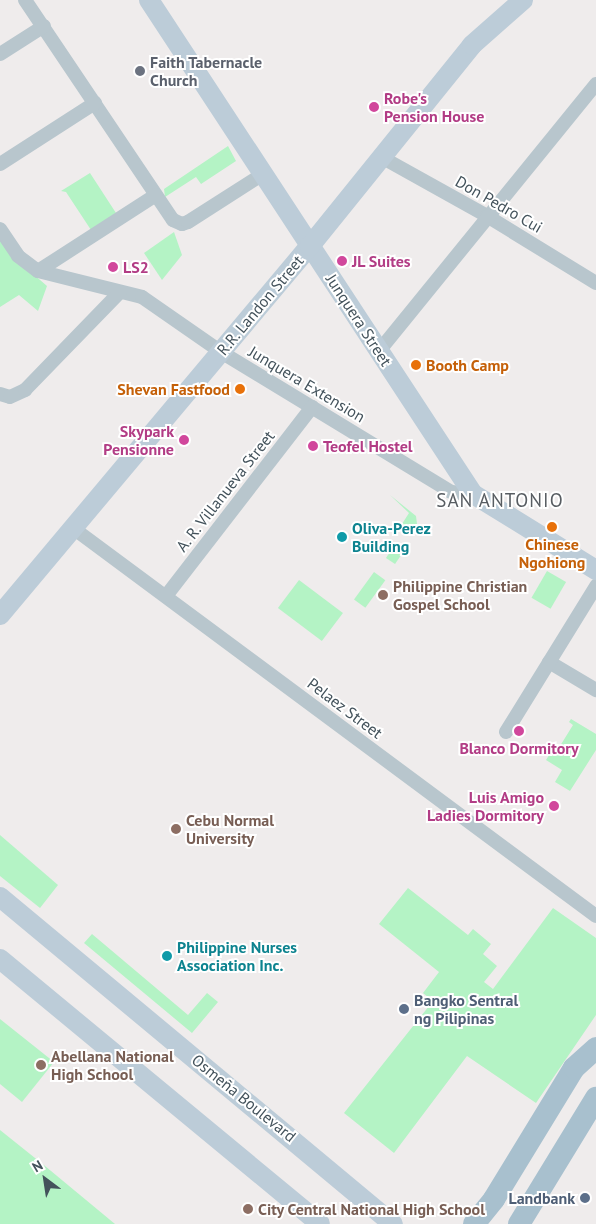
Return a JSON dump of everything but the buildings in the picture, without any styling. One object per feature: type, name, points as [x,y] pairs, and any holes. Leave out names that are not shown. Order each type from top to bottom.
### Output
[{"type":"main road","points":[[474,1224],[494,1199],[574,1068],[596,1048]]},
{"type":"main road","points":[[519,1224],[596,1098]]},
{"type":"street","points":[[26,0],[173,220],[182,224],[262,174]]},
{"type":"street","name":"Junquera Street","points":[[148,0],[473,494],[596,570]]},
{"type":"street","name":"R.R. Landon Street","points":[[0,615],[383,158],[472,45],[523,0]]},
{"type":"street","points":[[0,54],[44,26]]},
{"type":"street","points":[[379,351],[596,84]]},
{"type":"street","points":[[0,164],[95,103]]},
{"type":"street","name":"Don Pedro Cui","points":[[383,158],[487,216],[596,283]]},
{"type":"street","points":[[38,271],[156,195]]},
{"type":"street","name":"Junquera Extension","points":[[0,229],[18,256],[38,271],[142,297],[221,352],[451,492],[473,494]]},
{"type":"street","points":[[0,394],[10,397],[25,390],[120,292]]},
{"type":"street","name":"A. R. Villanueva Street","points":[[166,596],[312,407]]},
{"type":"street","name":"Pelaez Street","points":[[73,528],[596,916]]},
{"type":"street","points":[[506,732],[596,586]]},
{"type":"street","points":[[549,662],[596,690]]},
{"type":"street","name":"Osmeña Boulevard","points":[[0,898],[393,1224]]},
{"type":"street","points":[[0,959],[320,1224]]},
{"type":"green space","points":[[228,146],[236,161],[201,184],[196,177],[165,197],[164,189]]},
{"type":"green space","points":[[90,173],[116,213],[91,230],[66,192],[61,191]]},
{"type":"green space","points":[[174,232],[182,255],[162,280],[144,253]]},
{"type":"green space","points":[[0,235],[17,260],[47,286],[38,311],[19,295],[0,307]]},
{"type":"green space","points":[[390,495],[416,516],[417,524],[410,534],[400,527],[409,513]]},
{"type":"green space","points":[[396,543],[405,549],[395,564],[386,558]]},
{"type":"green space","points":[[547,571],[566,582],[551,609],[532,598]]},
{"type":"green space","points":[[374,572],[385,580],[365,608],[354,600]]},
{"type":"green space","points":[[299,580],[343,613],[322,641],[278,608]]},
{"type":"green space","points":[[571,719],[596,734],[596,750],[570,791],[555,782],[562,770],[546,760],[556,744],[560,746],[573,725],[569,722]]},
{"type":"green space","points":[[0,835],[58,885],[40,908],[0,876]]},
{"type":"green space","points":[[408,888],[468,935],[473,929],[491,944],[483,954],[497,966],[484,982],[493,989],[553,908],[596,938],[596,1015],[536,1103],[467,1056],[394,1153],[344,1113],[433,1001],[423,993],[439,972],[379,924]]},
{"type":"green space","points":[[92,934],[188,1015],[207,993],[218,1002],[192,1033],[84,943]]},
{"type":"green space","points":[[0,1019],[54,1062],[22,1102],[0,1084]]},
{"type":"green space","points":[[0,1130],[45,1166],[115,1224],[0,1224]]},
{"type":"place","name":"Faith Tabernacle Church","points":[[140,71]]},
{"type":"place","name":"Robe's Pension House","points":[[374,107]]},
{"type":"place","name":"JL Suites","points":[[342,261]]},
{"type":"place","name":"LS2","points":[[113,267]]},
{"type":"place","name":"Booth Camp","points":[[416,365]]},
{"type":"place","name":"Shevan Fastfood","points":[[240,389]]},
{"type":"place","name":"Skypark Pensionne","points":[[184,440]]},
{"type":"place","name":"Teofel Hostel","points":[[313,446]]},
{"type":"place","name":"Chinese Ngohiong","points":[[552,527]]},
{"type":"place","name":"Oliva-Perez Building","points":[[342,537]]},
{"type":"place","name":"Philippine Christian Gospel School","points":[[383,595]]},
{"type":"place","name":"Blanco Dormitory","points":[[519,731]]},
{"type":"place","name":"Luis Amigo Ladies Dormitory","points":[[554,806]]},
{"type":"place","name":"Cebu Normal University","points":[[176,829]]},
{"type":"place","name":"Philippine Nurses Association Inc.","points":[[167,956]]},
{"type":"place","name":"Bangko Sentral ng Pilipinas","points":[[404,1009]]},
{"type":"place","name":"Abellana National High School","points":[[41,1065]]},
{"type":"place","name":"Landbank","points":[[585,1198]]},
{"type":"place","name":"City Central National High School","points":[[248,1209]]},
{"type":"district","name":"SAN ANTONIO","points":[[500,501]]}]
